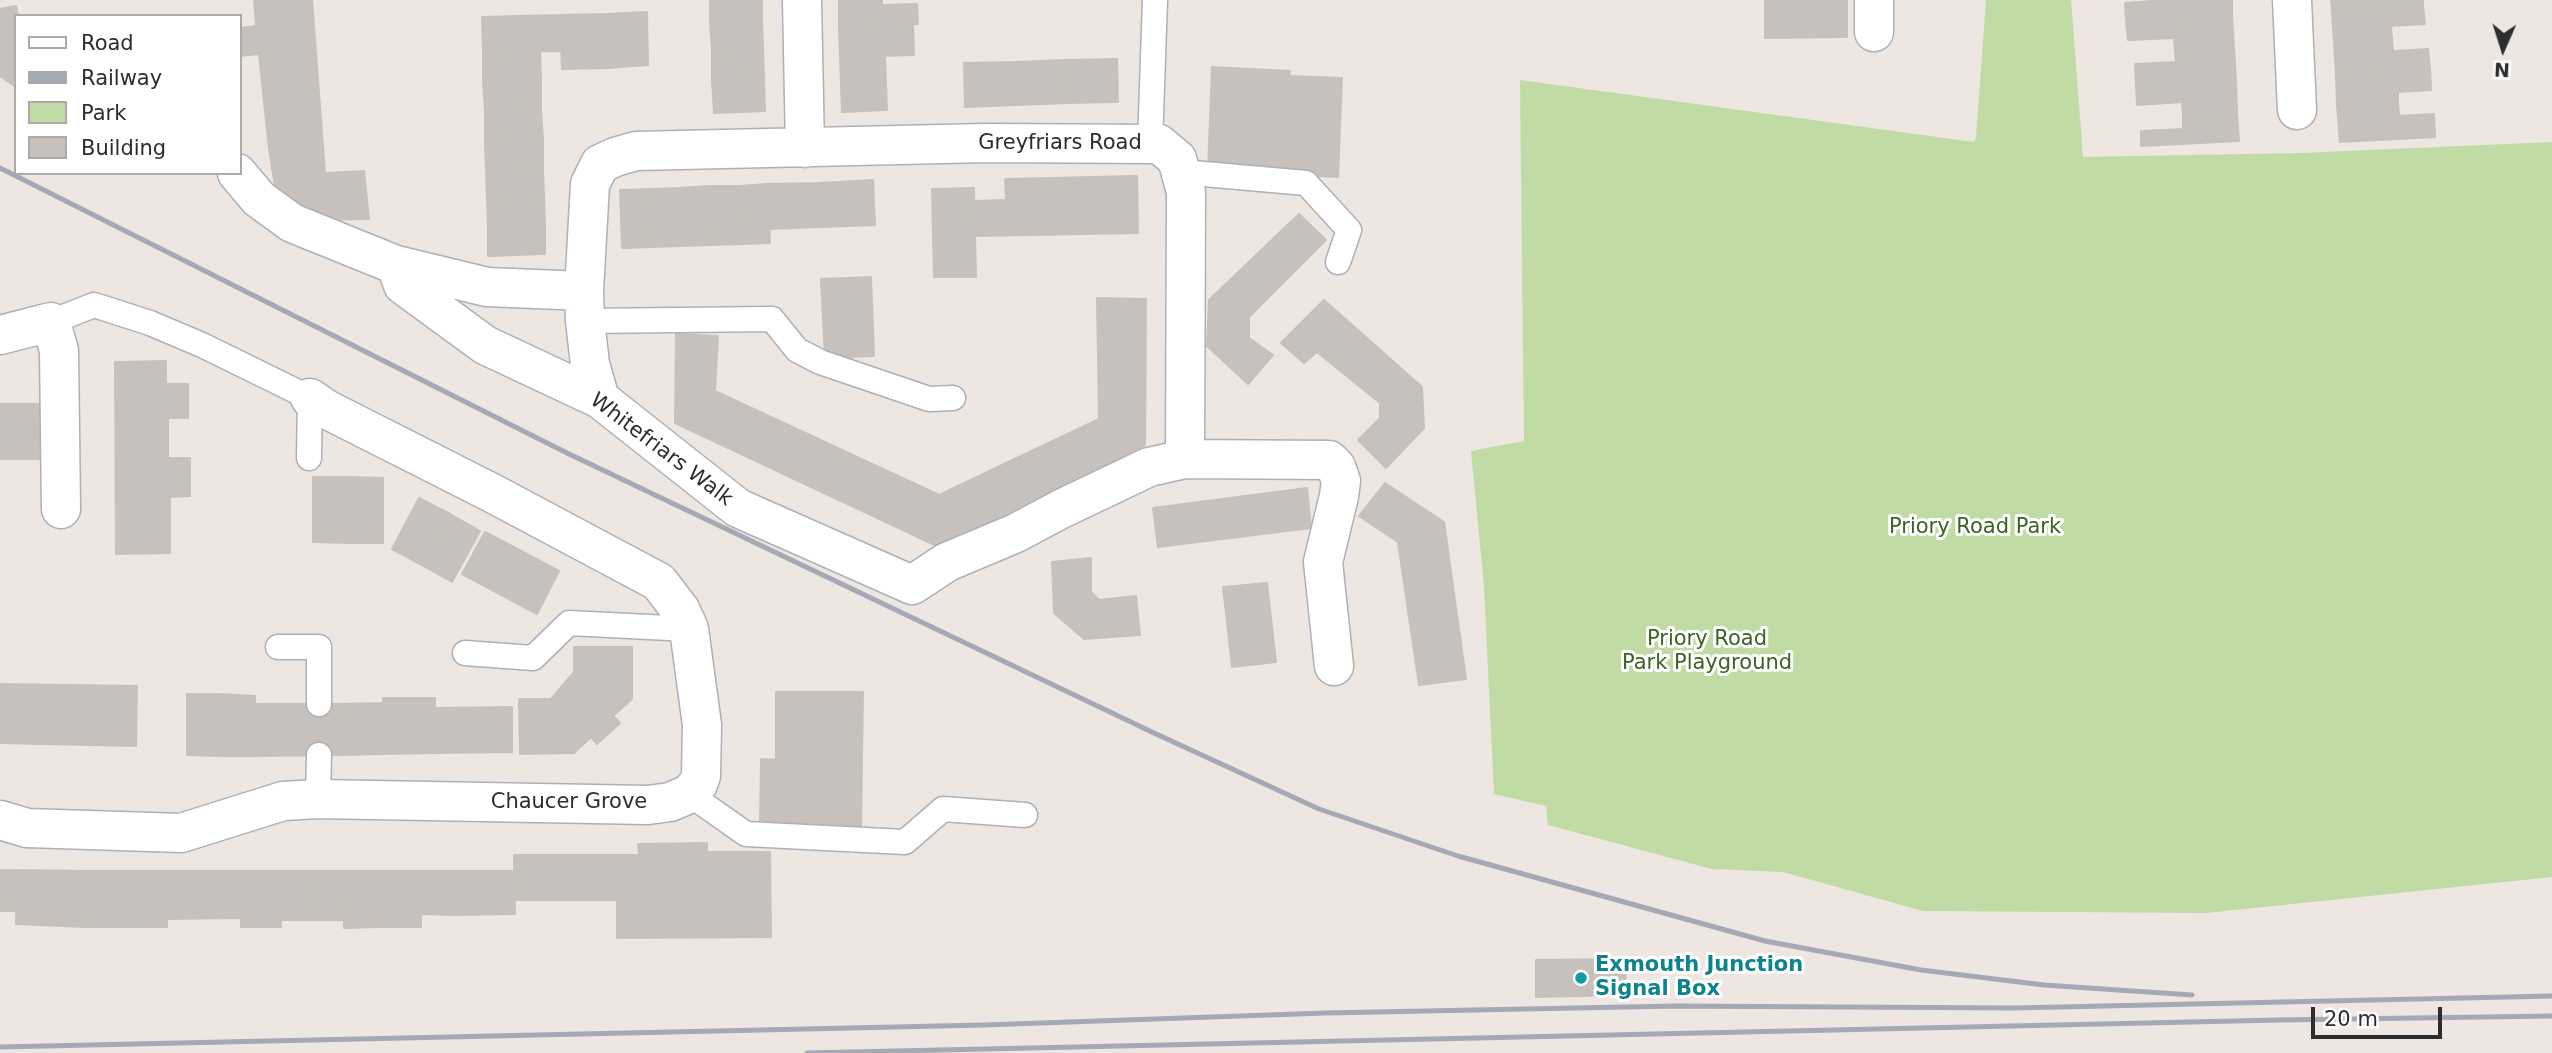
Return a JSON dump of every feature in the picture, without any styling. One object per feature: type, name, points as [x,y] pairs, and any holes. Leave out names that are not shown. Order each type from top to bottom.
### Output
[{"type":"street","points":[[802,0],[805,148]]},
{"type":"street","points":[[2292,0],[2297,110]]},
{"type":"street","name":"Greyfriars Road","points":[[600,399],[590,364],[585,306],[590,184],[600,164],[636,151],[986,143],[1160,144],[1177,159],[1186,192],[1185,458]]},
{"type":"street","points":[[239,175],[258,199],[292,223],[396,265],[487,287],[585,306]]},
{"type":"street","name":"Whitefriars Walk","points":[[396,265],[403,285],[485,345],[600,399],[738,509],[912,585],[947,562],[1016,533],[1149,467],[1185,458]]},
{"type":"street","points":[[0,335],[51,322],[60,351],[61,509]]},
{"type":"street","points":[[310,398],[326,409],[659,582],[681,611],[689,629],[702,738],[701,776],[689,794]]},
{"type":"street","points":[[1185,458],[1329,460],[1336,467],[1341,481],[1339,496],[1323,562],[1334,666]]},
{"type":"street","name":"Chaucer Grove","points":[[0,820],[27,828],[181,833],[283,801],[318,799],[648,805],[670,802],[689,794]]},
{"type":"lane","points":[[1150,144],[1154,0]]},
{"type":"lane","points":[[1181,173],[1306,183],[1349,230],[1338,262]]},
{"type":"lane","points":[[51,322],[94,305],[150,323],[202,345],[310,398],[309,458]]},
{"type":"lane","points":[[585,306],[772,319],[797,350],[820,362],[929,398],[953,398]]},
{"type":"lane","points":[[465,653],[533,658],[569,623],[689,629]]},
{"type":"lane","points":[[278,647],[320,647],[319,704]]},
{"type":"lane","points":[[318,799],[319,755]]},
{"type":"lane","points":[[689,794],[746,834],[905,842],[943,809],[1025,815]]},
{"type":"green space","name":"Priory Road Park","points":[[1986,0],[2071,0],[2083,157],[2301,153],[2552,142],[2552,877],[2206,913],[1923,911],[1783,872],[1712,869],[1548,825],[1546,806],[1494,794],[1484,586],[1471,451],[1524,441],[1520,80],[1974,142]]},
{"type":"building","points":[[254,0],[312,0],[323,146],[269,149],[259,54],[242,56],[242,28],[256,26]]},
{"type":"building","points":[[710,0],[762,0],[762,20],[710,22]]},
{"type":"building","points":[[839,0],[882,0],[882,5],[917,4],[918,24],[839,27]]},
{"type":"building","points":[[1765,0],[1847,0],[1847,37],[1765,38]]},
{"type":"building","points":[[2232,0],[2232,16],[2126,21],[2125,3]]},
{"type":"building","points":[[2331,0],[2423,0],[2423,6],[2332,11]]},
{"type":"building","points":[[16,6],[18,14],[14,14],[14,86],[0,76],[0,9]]},
{"type":"building","points":[[2423,6],[2425,24],[2391,26],[2392,40],[2334,43],[2332,11]]},
{"type":"building","points":[[647,12],[648,65],[608,68],[607,14]]},
{"type":"building","points":[[607,14],[608,68],[562,69],[560,15]]},
{"type":"building","points":[[560,15],[561,51],[483,52],[482,17]]},
{"type":"building","points":[[2232,16],[2234,48],[2175,51],[2174,38],[2128,40],[2126,21]]},
{"type":"building","points":[[762,20],[763,49],[712,50],[710,22]]},
{"type":"building","points":[[913,24],[914,55],[840,57],[839,27]]},
{"type":"building","points":[[2392,40],[2393,51],[2428,49],[2430,69],[2336,74],[2334,43]]},
{"type":"building","points":[[2234,48],[2236,80],[2136,85],[2135,64],[2176,62],[2175,51]]},
{"type":"building","points":[[763,49],[764,77],[712,80],[712,50]]},
{"type":"building","points":[[540,51],[541,80],[483,81],[483,52]]},
{"type":"building","points":[[885,56],[887,110],[842,112],[840,57]]},
{"type":"building","points":[[1117,59],[1118,102],[1067,103],[1066,60]]},
{"type":"building","points":[[1066,60],[1067,103],[1016,105],[1015,62]]},
{"type":"building","points":[[1015,62],[1016,105],[965,107],[964,63]]},
{"type":"building","points":[[1212,67],[1290,71],[1289,76],[1342,78],[1338,177],[1208,171]]},
{"type":"building","points":[[2430,69],[2431,90],[2398,92],[2398,102],[2337,106],[2336,74]]},
{"type":"building","points":[[764,77],[765,111],[714,113],[712,80]]},
{"type":"building","points":[[541,80],[541,110],[485,111],[483,81]]},
{"type":"building","points":[[2236,80],[2237,113],[2183,115],[2182,102],[2137,105],[2136,85]]},
{"type":"building","points":[[2398,102],[2399,116],[2434,114],[2435,137],[2340,142],[2337,106]]},
{"type":"building","points":[[541,110],[543,140],[485,143],[485,111]]},
{"type":"building","points":[[2237,113],[2239,141],[2141,146],[2141,131],[2183,129],[2183,115]]},
{"type":"building","points":[[543,140],[543,170],[486,171],[485,143]]},
{"type":"building","points":[[323,146],[325,173],[364,171],[369,219],[305,220],[276,193],[269,149]]},
{"type":"building","points":[[543,170],[544,197],[487,199],[486,171]]},
{"type":"building","points":[[1137,176],[1138,233],[975,236],[975,201],[1006,200],[1005,179]]},
{"type":"building","points":[[873,180],[875,225],[822,227],[821,183]]},
{"type":"building","points":[[821,183],[822,227],[770,229],[768,184]]},
{"type":"building","points":[[768,184],[770,243],[741,244],[739,186]]},
{"type":"building","points":[[709,186],[739,186],[741,244],[711,245]]},
{"type":"building","points":[[709,186],[711,245],[682,246],[680,188]]},
{"type":"building","points":[[680,188],[682,246],[652,247],[650,189]]},
{"type":"building","points":[[974,188],[976,277],[934,277],[932,189]]},
{"type":"building","points":[[650,189],[652,247],[622,248],[620,190]]},
{"type":"building","points":[[544,197],[545,226],[488,228],[487,199]]},
{"type":"building","points":[[1299,214],[1326,240],[1249,317],[1249,338],[1273,355],[1248,384],[1207,346],[1209,300]]},
{"type":"building","points":[[545,226],[545,254],[488,256],[488,228]]},
{"type":"building","points":[[871,277],[874,356],[825,358],[821,279]]},
{"type":"building","points":[[1097,298],[1146,299],[1145,445],[939,547],[675,423],[676,334],[718,336],[715,391],[939,495],[1099,419]]},
{"type":"building","points":[[1324,300],[1422,387],[1424,428],[1386,468],[1358,440],[1380,418],[1380,403],[1317,352],[1304,363],[1281,343]]},
{"type":"building","points":[[166,361],[166,384],[188,384],[188,418],[168,418],[168,458],[190,458],[190,496],[170,497],[170,553],[116,554],[115,362]]},
{"type":"building","points":[[0,404],[17,404],[17,459],[0,459]]},
{"type":"building","points":[[17,404],[55,404],[55,459],[17,459]]},
{"type":"building","points":[[313,477],[349,477],[349,543],[313,542]]},
{"type":"building","points":[[349,477],[383,478],[383,543],[349,543]]},
{"type":"building","points":[[1385,483],[1444,522],[1466,679],[1419,685],[1398,542],[1359,516]]},
{"type":"building","points":[[1307,488],[1311,528],[1158,547],[1153,508]]},
{"type":"building","points":[[419,498],[450,514],[422,565],[392,549]]},
{"type":"building","points":[[450,514],[480,531],[452,582],[422,565]]},
{"type":"building","points":[[485,532],[559,571],[537,614],[462,574]]},
{"type":"building","points":[[1091,558],[1091,592],[1099,600],[1136,596],[1140,635],[1084,639],[1054,613],[1052,562]]},
{"type":"building","points":[[1267,583],[1276,662],[1232,667],[1223,587]]},
{"type":"building","points":[[574,647],[632,647],[632,699],[613,716],[620,723],[597,744],[591,737],[574,753],[520,754],[519,699],[551,699],[574,672]]},
{"type":"building","points":[[0,684],[137,686],[136,746],[0,743]]},
{"type":"building","points":[[776,692],[863,692],[861,828],[760,827],[761,759],[776,760]]},
{"type":"building","points":[[187,694],[220,694],[221,756],[187,755]]},
{"type":"building","points":[[220,694],[255,696],[256,756],[221,756]]},
{"type":"building","points":[[383,698],[435,698],[435,753],[384,754]]},
{"type":"building","points":[[383,703],[384,754],[341,755],[340,704]]},
{"type":"building","points":[[256,704],[340,704],[341,755],[256,756]]},
{"type":"building","points":[[512,707],[512,752],[435,753],[435,708]]},
{"type":"building","points":[[707,843],[707,852],[770,852],[771,937],[617,938],[617,900],[606,900],[606,855],[639,855],[638,844]]},
{"type":"building","points":[[514,855],[606,855],[606,900],[514,900]]},
{"type":"building","points":[[0,870],[17,870],[17,911],[0,911]]},
{"type":"building","points":[[17,870],[85,871],[84,927],[16,924]]},
{"type":"building","points":[[85,871],[167,871],[167,927],[84,927]]},
{"type":"building","points":[[167,871],[241,871],[241,918],[167,919]]},
{"type":"building","points":[[241,871],[281,871],[281,927],[241,927]]},
{"type":"building","points":[[281,871],[311,871],[310,920],[281,920]]},
{"type":"building","points":[[311,871],[343,871],[343,920],[310,920]]},
{"type":"building","points":[[343,871],[378,871],[378,927],[344,928]]},
{"type":"building","points":[[378,871],[421,871],[421,927],[378,927]]},
{"type":"building","points":[[421,871],[451,871],[451,915],[421,914]]},
{"type":"building","points":[[451,871],[514,871],[515,914],[451,915]]},
{"type":"building","name":"Exmouth Junction Signal Box","points":[[1625,959],[1626,995],[1536,997],[1536,960]]},
{"type":"railway","points":[[0,168],[567,453],[1319,809],[1458,856],[1765,941],[1921,970],[2044,985],[2192,995]]},
{"type":"railway","points":[[0,1047],[1675,1006],[2014,1008],[2552,996]]},
{"type":"railway","points":[[807,1053],[2552,1016]]},
{"type":"place","name":"Exmouth Junction Signal Box","points":[[1581,978]]},
{"type":"park label","name":"Priory Road Park Playground","points":[[1707,652]]}]
